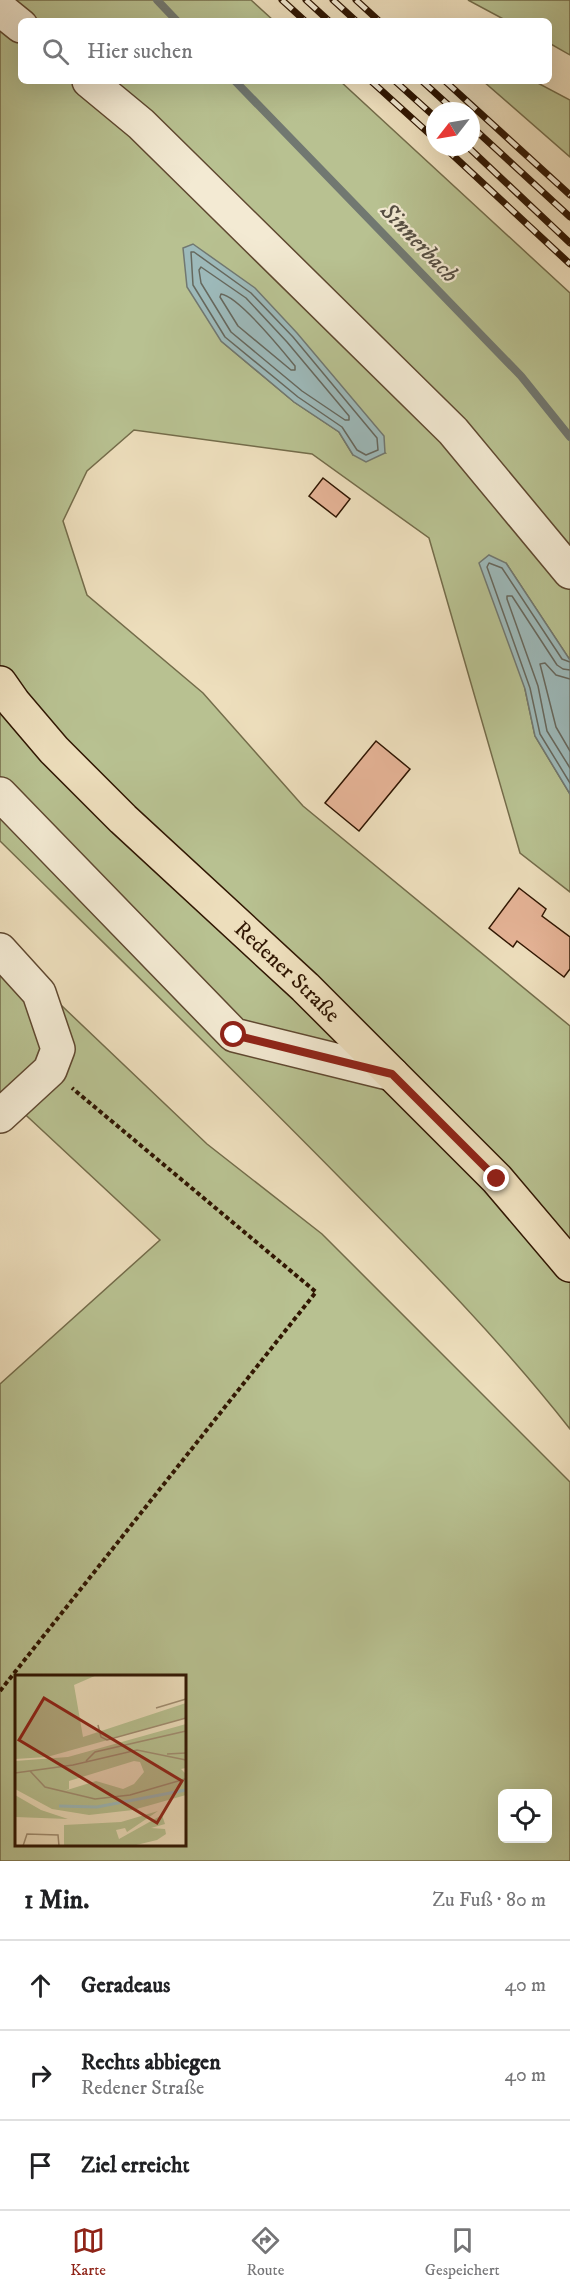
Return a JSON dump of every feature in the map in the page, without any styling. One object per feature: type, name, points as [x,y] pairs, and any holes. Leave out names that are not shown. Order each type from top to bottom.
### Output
[{"type":"main road","name":"Redener Straße","points":[[0,683],[54,750],[123,819],[305,987],[497,1179],[570,1265]]},
{"type":"street","points":[[0,9],[18,24]]},
{"type":"street","points":[[93,84],[141,124],[453,431],[570,572]]},
{"type":"street","points":[[0,794],[234,1035],[392,1074]]},
{"type":"street","points":[[0,951],[39,993],[58,1049],[50,1070],[0,1116]]},
{"type":"path","points":[[0,1691],[316,1292],[50,1070]]},
{"type":"green space","points":[[0,0],[251,0],[271,18],[18,18],[18,84],[343,84],[570,293],[570,660],[506,563],[525,689],[535,736],[570,794],[570,892],[520,853],[429,538],[312,454],[134,430],[87,471],[63,521],[87,595],[203,693],[303,806],[570,1026],[570,1429],[461,1302],[216,1053],[0,841]],"holes":[[[221,341],[385,453],[353,455],[339,432],[294,402]]]},
{"type":"green space","points":[[468,0],[570,0],[570,55],[552,45],[552,18],[501,18]]},
{"type":"green space","points":[[486,84],[540,84],[570,100],[570,157]]},
{"type":"green space","points":[[0,947],[207,1144],[322,1234],[570,1482],[570,1861],[0,1861],[0,1384],[160,1240],[0,1091]]},
{"type":"water","points":[[193,244],[255,288],[297,333],[384,436],[385,453],[366,462],[353,455],[339,432],[294,402],[221,341],[187,287],[183,248]]},
{"type":"water","points":[[489,555],[506,563],[570,660],[570,794],[535,736],[525,689],[479,563]]},
{"type":"building","points":[[323,478],[350,499],[336,517],[309,496]]},
{"type":"building","points":[[376,741],[410,769],[359,831],[325,803]]},
{"type":"building","points":[[519,888],[546,909],[542,916],[570,937],[570,969],[564,977],[517,941],[513,947],[489,928]]},
{"type":"waterway","name":"Sinnerbach","points":[[157,0],[174,18]]},
{"type":"waterway","name":"Sinnerbach","points":[[238,84],[521,376],[570,437]]},
{"type":"railway","points":[[282,0],[302,18]]},
{"type":"railway","points":[[306,0],[326,18]]},
{"type":"railway","points":[[333,0],[353,18]]},
{"type":"railway","points":[[356,0],[376,18]]},
{"type":"railway","points":[[374,84],[426,131]]},
{"type":"railway","points":[[398,84],[426,109]]},
{"type":"railway","points":[[425,84],[445,102]]},
{"type":"railway","points":[[448,84],[570,195]]},
{"type":"railway","points":[[480,134],[570,217]]},
{"type":"railway","points":[[454,156],[570,264]]},
{"type":"railway","points":[[478,156],[570,243]]},
{"type":"route","points":[[234,1035],[392,1074],[497,1179]]}]
